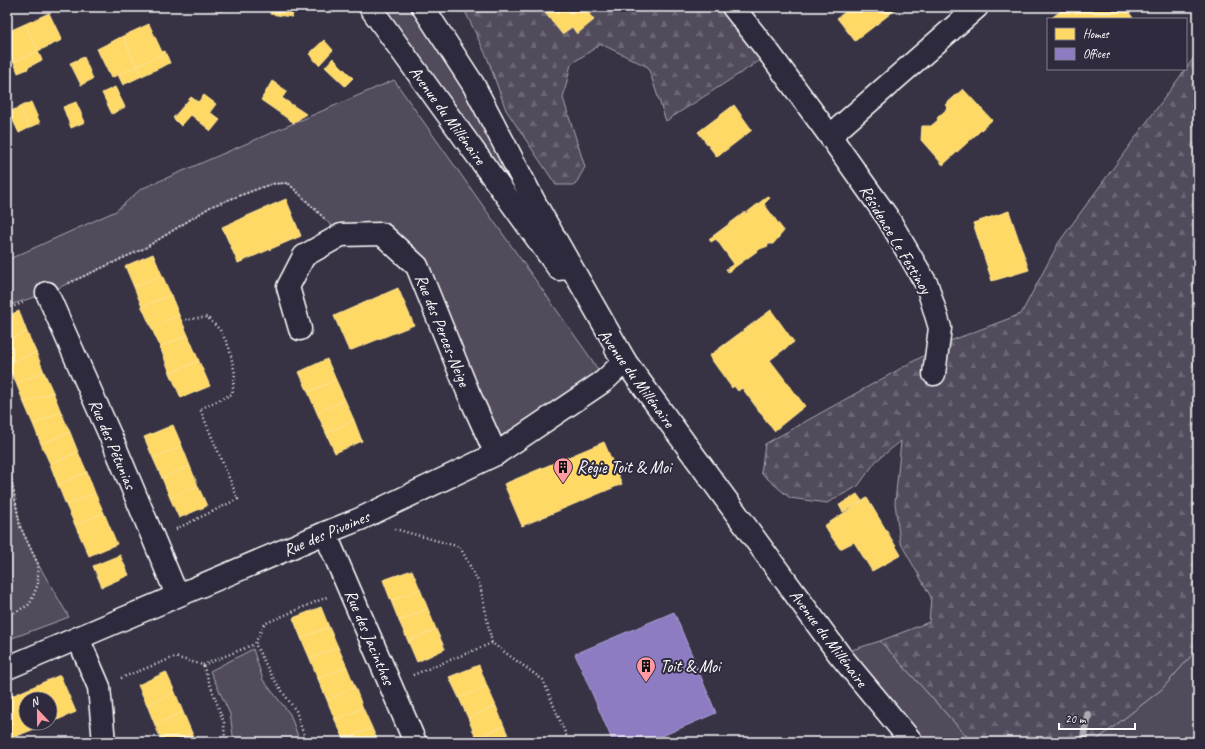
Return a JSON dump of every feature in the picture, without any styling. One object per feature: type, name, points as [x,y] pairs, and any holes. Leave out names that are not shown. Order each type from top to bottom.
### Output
[{"type":"street","name":"Avenue du Millénaire","points":[[370,7],[625,361],[839,654],[912,742]]},
{"type":"street","points":[[422,7],[473,84],[537,207],[625,361]]},
{"type":"street","name":"Résidence Le Festinoy","points":[[733,7],[770,54],[888,218],[927,284],[940,328],[934,374]]},
{"type":"street","points":[[830,136],[977,7]]},
{"type":"street","name":"Rue des Perces-Neige","points":[[300,329],[288,287],[304,256],[341,235],[382,234],[417,266],[468,392],[496,454]]},
{"type":"street","name":"Rue des Pétunias","points":[[47,293],[114,444],[177,595]]},
{"type":"street","name":"Rue des Pivoines","points":[[7,668],[360,519],[496,454],[604,381],[625,361]]},
{"type":"street","name":"Rue des Jacinthes","points":[[325,533],[415,742]]},
{"type":"street","points":[[78,638],[99,687],[104,742]]},
{"type":"path","points":[[7,308],[47,293],[145,248],[212,206],[271,184],[288,183],[341,235]]},
{"type":"path","points":[[154,539],[238,499],[200,409],[232,394],[235,374],[229,347],[220,330],[207,317],[185,320]]},
{"type":"path","points":[[7,456],[20,526],[38,564],[38,584],[30,604],[7,617]]},
{"type":"path","points":[[360,519],[460,547],[480,585],[492,643],[543,680],[569,742]]},
{"type":"path","points":[[99,687],[175,657],[203,665],[255,644],[264,624],[336,593],[348,585]]},
{"type":"path","points":[[389,683],[413,675],[492,643]]},
{"type":"path","points":[[255,644],[274,678],[296,711],[305,742]]},
{"type":"path","points":[[203,665],[224,723],[225,742]]},
{"type":"green space","points":[[370,7],[423,7],[625,361]]},
{"type":"green space","points":[[463,7],[733,7],[770,54],[666,121],[648,67],[601,44],[571,64],[563,98],[585,167],[575,185],[556,185],[506,110],[487,57]]},
{"type":"green space","points":[[1198,52],[1198,648],[1162,689],[1094,742],[972,742],[880,641],[929,622],[931,597],[900,542],[895,503],[901,441],[876,461],[858,486],[827,503],[790,498],[761,473],[765,444],[950,341],[1021,314],[1059,242],[1185,70],[1187,70],[1187,67]]},
{"type":"green space","points":[[394,80],[592,360],[604,381],[496,454],[436,313],[382,234],[341,235],[288,183],[271,184],[212,206],[145,248],[47,293],[7,306],[7,260],[116,211],[141,189]]},
{"type":"green space","points":[[7,456],[20,526],[38,564],[69,617],[7,640]]},
{"type":"green space","points":[[880,641],[972,742],[912,742],[839,654]]},
{"type":"green space","points":[[1198,648],[1198,742],[1094,742],[1162,689]]},
{"type":"green space","points":[[253,649],[263,680],[290,714],[300,742],[234,742],[230,714],[210,671]]},
{"type":"building: Homes","points":[[200,7],[224,7],[223,11]]},
{"type":"building: Homes","points":[[271,7],[294,8],[292,17],[270,14]]},
{"type":"building: Homes","points":[[544,7],[598,7],[589,14],[594,20],[577,34],[572,27],[562,34],[542,9]]},
{"type":"building: Homes","points":[[852,7],[899,7],[855,41],[837,18]]},
{"type":"building: Homes","points":[[1066,7],[1125,7],[1133,18],[1105,18],[1105,16],[1103,18],[1051,18]]},
{"type":"building: Homes","points":[[49,13],[62,40],[38,51],[25,24]]},
{"type":"building: Homes","points":[[25,24],[38,51],[13,63],[7,51],[7,32]]},
{"type":"building: Homes","points":[[149,24],[163,54],[137,66],[123,36]]},
{"type":"building: Homes","points":[[123,36],[137,66],[111,78],[97,49]]},
{"type":"building: Homes","points":[[324,40],[333,50],[319,65],[309,54]]},
{"type":"building: Homes","points":[[38,51],[42,60],[27,68],[28,69],[18,73],[14,62]]},
{"type":"building: Homes","points":[[165,51],[170,63],[142,76],[137,66],[163,54],[162,52]]},
{"type":"building: Homes","points":[[84,57],[93,79],[81,85],[70,63]]},
{"type":"building: Homes","points":[[333,58],[353,78],[345,86],[325,67]]},
{"type":"building: Homes","points":[[137,66],[142,76],[123,85],[118,75]]},
{"type":"building: Homes","points":[[272,81],[287,91],[282,98],[306,114],[294,123],[261,100]]},
{"type":"building: Homes","points":[[115,87],[125,107],[112,114],[102,93]]},
{"type":"building: Homes","points":[[963,89],[992,120],[943,165],[921,140],[922,126],[931,126],[938,120],[937,118],[948,108],[945,105]]},
{"type":"building: Homes","points":[[204,95],[216,104],[210,112],[220,120],[211,131],[191,115],[181,126],[173,118],[191,97],[198,102]]},
{"type":"building: Homes","points":[[31,102],[40,123],[29,128],[20,107]]},
{"type":"building: Homes","points":[[76,102],[85,122],[71,128],[63,107]]},
{"type":"building: Homes","points":[[734,105],[752,130],[717,157],[698,132]]},
{"type":"building: Homes","points":[[20,107],[29,128],[19,133],[9,112]]},
{"type":"building: Homes","points":[[768,196],[770,198],[764,204],[784,231],[773,244],[768,244],[768,246],[760,249],[728,272],[726,269],[734,264],[716,239],[711,242],[709,239]]},
{"type":"building: Homes","points":[[286,199],[301,236],[238,263],[222,227]]},
{"type":"building: Homes","points":[[1009,211],[1029,270],[992,281],[973,223]]},
{"type":"building: Homes","points":[[153,254],[162,275],[134,287],[125,266]]},
{"type":"building: Homes","points":[[162,275],[171,295],[142,307],[134,287]]},
{"type":"building: Homes","points":[[398,288],[414,325],[349,351],[334,316]]},
{"type":"building: Homes","points":[[171,295],[179,315],[151,327],[142,307]]},
{"type":"building: Homes","points":[[771,310],[794,342],[770,360],[805,406],[774,431],[742,388],[738,391],[734,386],[732,388],[709,356]]},
{"type":"building: Homes","points":[[19,311],[27,332],[7,340],[7,316]]},
{"type":"building: Homes","points":[[179,315],[188,335],[160,347],[151,327]]},
{"type":"building: Homes","points":[[27,332],[36,352],[7,364],[7,340]]},
{"type":"building: Homes","points":[[188,335],[199,361],[170,373],[160,347]]},
{"type":"building: Homes","points":[[36,352],[44,372],[16,383],[7,364]]},
{"type":"building: Homes","points":[[327,359],[336,380],[308,392],[299,372]]},
{"type":"building: Homes","points":[[199,361],[210,386],[181,398],[170,373]]},
{"type":"building: Homes","points":[[44,372],[53,392],[24,403],[16,383]]},
{"type":"building: Homes","points":[[336,380],[345,400],[317,413],[308,392]]},
{"type":"building: Homes","points":[[53,392],[61,412],[33,424],[24,403]]},
{"type":"building: Homes","points":[[345,400],[354,420],[326,433],[317,413]]},
{"type":"building: Homes","points":[[61,412],[70,432],[41,444],[33,424]]},
{"type":"building: Homes","points":[[354,420],[362,441],[335,453],[326,433]]},
{"type":"building: Homes","points":[[173,425],[182,446],[153,458],[144,437]]},
{"type":"building: Homes","points":[[70,432],[78,452],[50,464],[41,444]]},
{"type":"building: Homes","name":"Régie Toit & Moi","points":[[604,442],[622,484],[522,526],[504,484]]},
{"type":"building: Homes","points":[[182,446],[190,466],[162,478],[153,458]]},
{"type":"building: Homes","points":[[78,452],[87,472],[58,485],[50,464]]},
{"type":"building: Homes","points":[[190,466],[198,486],[170,498],[162,478]]},
{"type":"building: Homes","points":[[87,472],[95,493],[66,505],[58,485]]},
{"type":"building: Homes","points":[[198,486],[207,506],[179,518],[170,498]]},
{"type":"building: Homes","points":[[95,493],[104,513],[75,525],[66,505]]},
{"type":"building: Homes","points":[[857,494],[862,501],[843,512],[839,505]]},
{"type":"building: Homes","points":[[867,498],[901,555],[872,571],[854,542],[840,549],[824,526]]},
{"type":"building: Homes","points":[[104,513],[117,544],[89,556],[75,525]]},
{"type":"building: Homes","points":[[120,555],[129,575],[102,587],[93,566]]},
{"type":"building: Homes","points":[[412,570],[420,589],[391,601],[383,580]]},
{"type":"building: Homes","points":[[420,589],[428,609],[399,621],[391,601]]},
{"type":"building: Homes","points":[[321,607],[329,627],[301,638],[293,618]]},
{"type":"building: Homes","points":[[428,609],[436,629],[408,641],[399,621]]},
{"type":"building: Homes","points":[[329,627],[338,647],[310,659],[301,638]]},
{"type":"building: Homes","points":[[436,629],[445,649],[417,662],[408,641]]},
{"type":"building: Homes","points":[[338,647],[347,667],[318,679],[310,659]]},
{"type":"building: Homes","points":[[479,665],[487,686],[459,698],[449,677]]},
{"type":"building: Homes","points":[[347,667],[355,687],[327,700],[318,679]]},
{"type":"building: Homes","points":[[166,672],[175,692],[147,705],[138,685]]},
{"type":"building: Homes","points":[[60,675],[76,712],[58,720],[58,691],[23,691]]},
{"type":"building: Homes","points":[[487,686],[496,706],[468,718],[459,698]]},
{"type":"building: Homes","points":[[355,687],[363,708],[335,720],[327,700]]},
{"type":"building: Homes","points":[[175,692],[183,712],[155,725],[147,705]]},
{"type":"building: Homes","points":[[18,693],[18,731],[29,731],[12,738],[7,726],[7,698]]},
{"type":"building: Homes","points":[[496,706],[504,726],[476,738],[468,718]]},
{"type":"building: Homes","points":[[363,708],[372,728],[344,739],[335,720]]},
{"type":"building: Homes","points":[[183,712],[192,733],[170,742],[162,742],[155,725]]},
{"type":"building: Homes","points":[[504,726],[511,742],[478,742],[476,738]]},
{"type":"building: Homes","points":[[372,728],[378,742],[345,742],[344,739]]},
{"type":"building: Homes","points":[[192,733],[196,742],[170,742]]},
{"type":"building: Offices","name":"Toit & Moi","points":[[674,612],[716,713],[648,742],[613,742],[575,654]]},
{"type":"waterway","points":[[1083,742],[1088,715]]},
{"type":"place","name":"Régie Toit & Moi","points":[[563,484]]},
{"type":"place","name":"Toit & Moi","points":[[646,683]]}]
